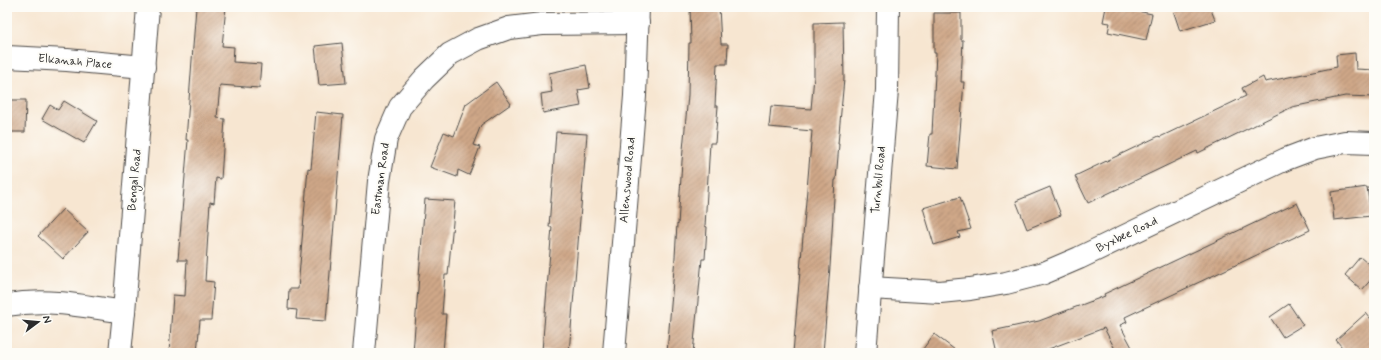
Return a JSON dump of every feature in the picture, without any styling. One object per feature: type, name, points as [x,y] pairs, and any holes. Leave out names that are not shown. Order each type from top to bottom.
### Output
[{"type":"street","name":"Bengal Road","points":[[120,353],[148,7]]},
{"type":"street","name":"Turnbull Road","points":[[865,353],[887,90],[888,7]]},
{"type":"street","name":"Eastman Road","points":[[364,353],[379,181],[386,139],[400,107],[424,79],[450,54],[478,39],[509,28],[638,15]]},
{"type":"street","name":"Allenswood Road","points":[[614,353],[635,96],[638,15]]},
{"type":"street","name":"Elkanah Place","points":[[7,57],[67,60],[144,68]]},
{"type":"street","name":"Byxbee Road","points":[[870,288],[940,292],[1006,283],[1044,273],[1079,258],[1286,159],[1315,148],[1345,142],[1374,143]]},
{"type":"street","points":[[7,305],[23,302],[54,302],[124,312]]},
{"type":"building","points":[[196,7],[226,7],[222,46],[234,47],[233,62],[261,64],[259,88],[220,85],[217,118],[225,119],[221,179],[216,178],[214,203],[210,202],[205,281],[214,282],[211,320],[200,320],[197,353],[169,353],[173,295],[185,296],[187,260],[178,260],[188,140],[186,140]]},
{"type":"building","points":[[690,7],[719,7],[721,44],[728,44],[727,64],[717,64],[715,106],[718,106],[715,143],[710,143],[705,226],[707,227],[705,259],[702,259],[693,353],[667,353],[688,95],[689,43],[691,43]]},
{"type":"building","points":[[1106,7],[1117,7],[1152,14],[1146,40],[1108,32],[1110,23],[1103,22]]},
{"type":"building","points":[[1172,7],[1210,7],[1215,20],[1180,31]]},
{"type":"building","points":[[934,13],[961,13],[961,40],[963,40],[961,82],[964,82],[957,169],[927,166],[930,134],[932,134],[936,53],[934,53]]},
{"type":"building","points":[[843,22],[844,79],[835,180],[823,353],[793,353],[812,131],[769,127],[771,106],[811,109],[814,77],[814,23]]},
{"type":"building","points":[[342,43],[346,83],[319,85],[315,46]]},
{"type":"building","points":[[1355,53],[1356,69],[1374,70],[1374,97],[1345,96],[1292,107],[1198,153],[1197,151],[1088,203],[1075,176],[1246,96],[1242,88],[1263,77],[1265,82],[1337,67],[1336,55]]},
{"type":"building","points":[[586,65],[590,88],[578,90],[581,106],[543,113],[541,94],[552,92],[549,73]]},
{"type":"building","points":[[496,82],[511,104],[481,125],[473,145],[480,147],[469,175],[458,170],[457,177],[430,167],[444,132],[454,136],[466,104]]},
{"type":"building","points":[[7,100],[26,100],[25,132],[7,132]]},
{"type":"building","points":[[64,101],[97,121],[84,143],[42,119],[50,105],[58,110]]},
{"type":"building","points":[[316,112],[343,115],[326,321],[296,319],[297,310],[288,309],[289,289],[298,289],[308,168],[311,169]]},
{"type":"building","points":[[556,132],[587,134],[569,353],[542,351],[552,227],[549,227]]},
{"type":"building","points":[[1050,187],[1061,215],[1027,229],[1016,201]]},
{"type":"building","points":[[1367,187],[1371,216],[1334,220],[1331,192]]},
{"type":"building","points":[[960,197],[971,229],[958,232],[960,237],[934,245],[923,208]]},
{"type":"building","points":[[425,199],[455,201],[448,275],[445,275],[442,314],[446,314],[443,353],[413,353]]},
{"type":"building","points":[[1297,203],[1310,230],[1125,317],[1127,322],[1120,325],[1135,353],[1117,353],[1104,328],[1038,353],[997,353],[992,331],[1039,321],[1105,296],[1104,294]]},
{"type":"building","points":[[63,209],[88,232],[63,259],[38,236]]},
{"type":"building","points":[[1360,257],[1374,269],[1374,276],[1362,290],[1345,275]]},
{"type":"building","points":[[1289,304],[1303,325],[1283,337],[1270,317]]},
{"type":"building","points":[[1366,313],[1374,323],[1374,346],[1366,353],[1347,353],[1336,340]]},
{"type":"building","points":[[934,334],[959,353],[920,353]]}]
